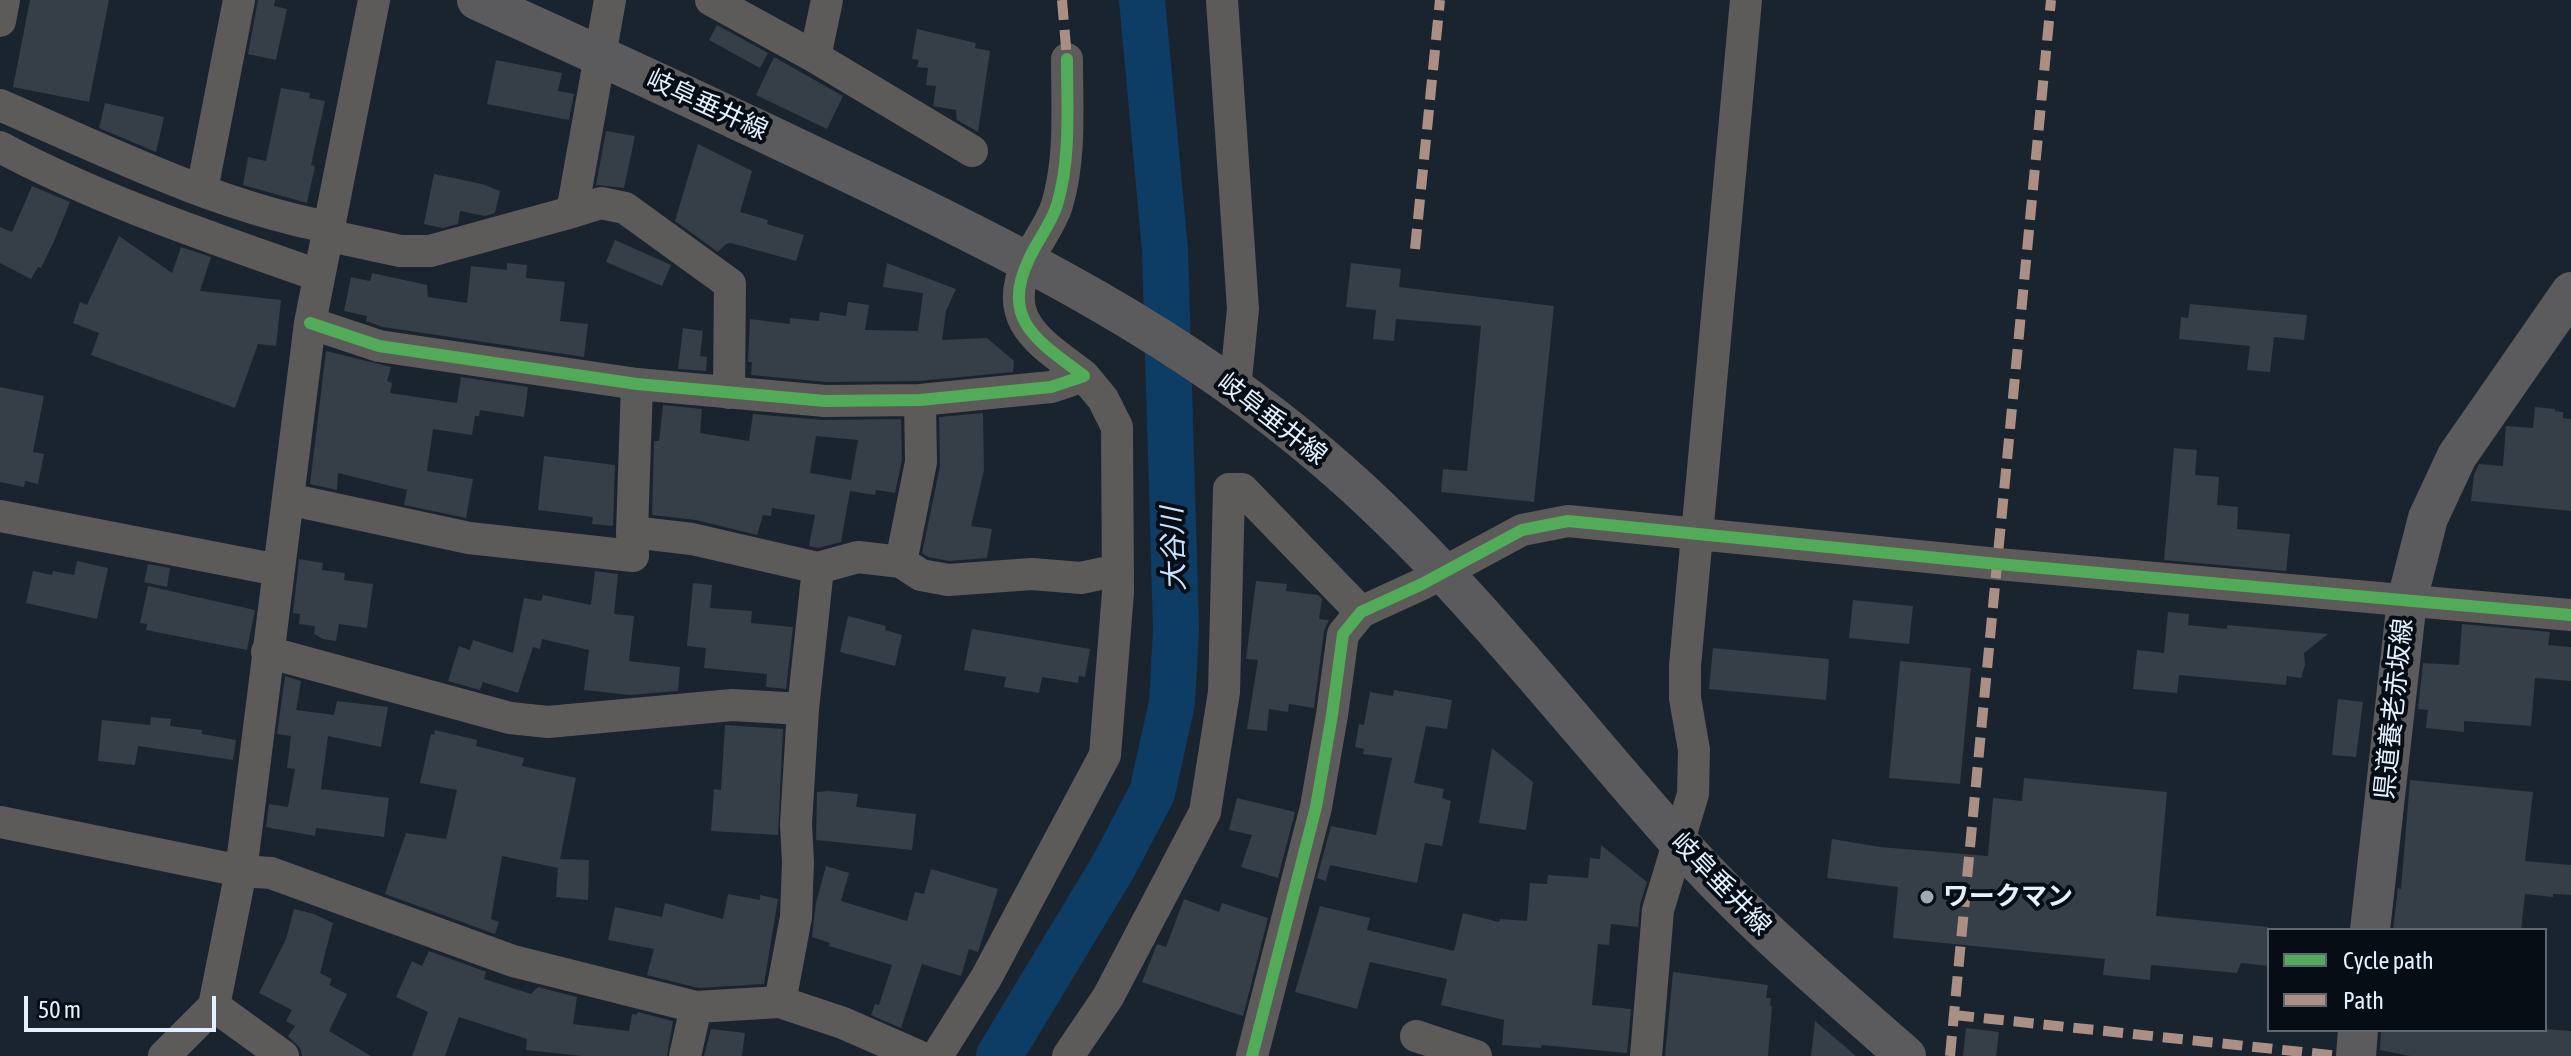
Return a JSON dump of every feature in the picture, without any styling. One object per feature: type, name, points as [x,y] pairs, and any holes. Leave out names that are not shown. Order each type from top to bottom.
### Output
[{"type":"main road","name":"岐阜垂井線","points":[[477,0],[930,211],[1088,293],[1226,382],[1326,460],[1444,573],[1680,843],[1775,940],[1905,1056]]},
{"type":"main road","name":"県道養老赤坂線","points":[[2370,928],[2407,600],[2428,518],[2457,456],[2571,292]]},
{"type":"main road","points":[[2356,1056],[2358,1032]]},
{"type":"street","points":[[0,21],[4,0]]},
{"type":"street","points":[[202,190],[239,0]]},
{"type":"street","points":[[164,1056],[214,1006],[241,871],[317,275],[374,0]]},
{"type":"street","points":[[572,212],[610,0]]},
{"type":"street","points":[[711,0],[815,57],[972,151]]},
{"type":"street","points":[[815,57],[827,0]]},
{"type":"street","points":[[1222,0],[1243,309],[1226,382]]},
{"type":"street","points":[[1646,1056],[1658,910],[1693,794],[1694,750],[1685,682],[1746,0]]},
{"type":"street","points":[[937,1056],[986,978],[1105,755],[1118,570],[1117,427],[1103,399],[1084,376],[1033,336],[1020,316],[1018,288],[1028,261],[1056,209],[1066,170],[1067,59]]},
{"type":"street","points":[[0,105],[202,190],[285,219],[400,251],[430,251],[601,203],[625,208],[730,284],[729,393]]},
{"type":"street","points":[[0,147],[41,169],[176,225],[317,275]]},
{"type":"street","points":[[310,323],[379,346],[637,384],[825,401],[920,400],[1051,387],[1084,376]]},
{"type":"street","points":[[288,499],[469,538],[633,556],[637,384]]},
{"type":"street","points":[[901,562],[921,462],[920,400]]},
{"type":"street","points":[[1068,1056],[1108,997],[1205,812],[1224,692],[1229,489],[1242,489],[1361,612]]},
{"type":"street","points":[[0,516],[278,570]]},
{"type":"street","points":[[1252,1056],[1316,807],[1343,634],[1361,612],[1444,573],[1522,530],[1568,521],[2571,615]]},
{"type":"street","points":[[632,532],[692,539],[818,568],[858,557],[901,562],[921,575],[948,580],[1032,574],[1081,578],[1118,570]]},
{"type":"street","points":[[780,1002],[796,917],[796,824],[803,709],[818,568]]},
{"type":"street","points":[[267,652],[510,718],[548,722],[732,705],[803,709]]},
{"type":"street","points":[[0,822],[241,871],[271,873],[513,961],[696,1007],[780,1002],[843,1023],[918,1056]]},
{"type":"street","points":[[214,1006],[283,1056]]},
{"type":"street","points":[[685,1056],[696,1007]]},
{"type":"street","points":[[1416,1036],[1476,1056]]},
{"type":"building","points":[[30,0],[109,0],[89,102],[13,87]]},
{"type":"building","points":[[258,0],[275,0],[274,6],[287,9],[276,60],[248,54]]},
{"type":"building","points":[[717,25],[768,53],[760,68],[709,40]]},
{"type":"building","points":[[917,29],[976,43],[975,48],[990,51],[978,132],[957,120],[956,110],[933,106],[936,86],[926,85],[928,68],[917,67],[919,60],[912,59]]},
{"type":"building","points":[[774,57],[843,96],[827,129],[756,95]]},
{"type":"building","points":[[496,60],[562,73],[558,91],[574,94],[569,120],[487,104]]},
{"type":"building","points":[[281,88],[310,93],[309,98],[325,101],[311,165],[315,166],[307,203],[243,185],[248,157],[266,161]]},
{"type":"building","points":[[105,103],[164,117],[156,152],[99,128]]},
{"type":"building","points":[[606,131],[635,136],[624,188],[596,185]]},
{"type":"building","points":[[698,144],[752,171],[740,212],[804,235],[796,261],[731,243],[718,252],[675,221]]},
{"type":"building","points":[[434,174],[500,191],[495,213],[485,216],[460,211],[458,224],[443,228],[424,224]]},
{"type":"building","points":[[32,186],[70,202],[41,268],[38,267],[31,279],[0,263],[0,227],[12,232]]},
{"type":"building","points":[[119,236],[172,273],[181,247],[211,257],[200,291],[281,300],[276,346],[258,344],[235,408],[91,355],[99,333],[73,323],[80,302],[87,305]]},
{"type":"building","points":[[615,240],[671,265],[662,286],[606,262]]},
{"type":"building","points":[[507,263],[527,265],[526,278],[565,282],[560,321],[588,324],[584,357],[383,327],[366,321],[367,316],[344,311],[351,277],[370,281],[372,273],[427,285],[428,297],[467,303],[471,266],[507,270]]},
{"type":"building","points":[[887,263],[956,289],[946,311],[942,340],[987,338],[1014,361],[1013,372],[919,381],[826,382],[751,375],[752,362],[748,362],[750,319],[790,324],[790,318],[819,321],[820,312],[846,316],[848,302],[869,305],[865,330],[918,331],[923,293],[883,287]]},
{"type":"building","points":[[1351,263],[1401,269],[1399,287],[1554,306],[1534,502],[1441,492],[1443,469],[1467,471],[1481,326],[1396,319],[1394,341],[1373,339],[1376,310],[1346,307]]},
{"type":"building","points":[[2190,304],[2307,315],[2304,340],[2274,337],[2270,372],[2247,370],[2250,346],[2179,339],[2181,317],[2188,318]]},
{"type":"building","points":[[683,328],[703,331],[700,356],[707,357],[706,371],[678,369]]},
{"type":"building","points":[[326,351],[391,367],[387,381],[392,383],[390,393],[457,403],[461,377],[528,387],[524,417],[480,410],[479,416],[475,416],[472,435],[433,429],[427,471],[473,479],[466,518],[404,505],[407,490],[338,473],[337,490],[310,484]]},
{"type":"building","points":[[0,387],[44,396],[33,452],[44,454],[38,484],[25,481],[24,487],[0,482]]},
{"type":"building","points":[[663,405],[702,409],[700,433],[749,441],[753,414],[823,420],[901,419],[902,460],[895,493],[876,490],[875,495],[850,491],[841,542],[818,548],[809,546],[815,515],[772,508],[771,516],[763,515],[757,535],[696,520],[652,515],[654,441],[659,441]],"holes":[[[816,436],[858,440],[851,480],[810,473]]]},
{"type":"building","points":[[2535,407],[2555,409],[2563,412],[2563,418],[2571,419],[2571,511],[2471,501],[2474,475],[2479,464],[2503,466],[2506,426],[2533,428]]},
{"type":"building","points":[[983,413],[984,470],[971,526],[992,529],[987,558],[949,561],[928,557],[922,553],[940,466],[939,417]]},
{"type":"building","points":[[2174,448],[2197,450],[2195,475],[2219,477],[2217,505],[2238,507],[2237,529],[2290,534],[2286,571],[2164,560]]},
{"type":"building","points":[[544,456],[615,465],[613,526],[592,524],[593,517],[538,510]]},
{"type":"building","points":[[299,559],[323,563],[322,570],[345,573],[344,580],[373,584],[367,628],[339,624],[336,641],[314,634],[315,626],[299,624],[300,614],[293,613]]},
{"type":"building","points":[[77,561],[108,568],[97,619],[26,603],[33,571],[74,575]]},
{"type":"building","points":[[148,564],[170,568],[167,587],[144,582]]},
{"type":"building","points":[[595,571],[618,574],[614,614],[634,616],[629,661],[680,667],[678,691],[630,695],[584,690],[589,650],[542,639],[540,649],[533,647],[518,693],[483,682],[480,690],[448,681],[459,646],[470,650],[473,640],[513,653],[524,598],[541,601],[543,595],[591,605]]},
{"type":"building","points":[[1256,581],[1287,584],[1286,591],[1318,595],[1322,599],[1319,619],[1329,620],[1324,631],[1314,708],[1289,704],[1288,712],[1269,709],[1267,731],[1247,729],[1258,660],[1246,659]]},
{"type":"building","points":[[693,583],[712,585],[710,608],[752,611],[751,623],[793,627],[786,689],[766,687],[767,674],[704,668],[706,648],[687,646]]},
{"type":"building","points":[[148,586],[255,610],[247,650],[146,630],[147,624],[140,623]]},
{"type":"building","points":[[1853,600],[1913,606],[1909,644],[1849,638]]},
{"type":"building","points":[[2168,612],[2189,614],[2188,625],[2227,629],[2227,625],[2328,634],[2304,653],[2305,665],[2301,678],[2287,676],[2286,685],[2179,675],[2177,693],[2133,689],[2137,650],[2164,653]]},
{"type":"building","points":[[848,616],[886,626],[885,630],[902,635],[895,666],[840,652]]},
{"type":"building","points":[[2462,624],[2550,632],[2548,645],[2571,647],[2571,681],[2535,678],[2531,726],[2464,721],[2464,732],[2426,728],[2428,710],[2418,709],[2423,663],[2459,665]]},
{"type":"building","points":[[972,629],[1090,649],[1085,677],[1079,676],[1078,683],[1042,677],[1039,693],[1004,687],[1006,677],[964,670]]},
{"type":"building","points":[[1713,648],[1829,659],[1826,700],[1709,689]]},
{"type":"building","points":[[1900,661],[1971,668],[1960,784],[1889,778]]},
{"type":"building","points":[[285,676],[301,681],[296,710],[334,715],[337,701],[388,707],[381,747],[328,736],[321,789],[389,798],[384,837],[316,828],[315,836],[266,827],[269,804],[288,807],[295,769],[287,768],[291,736],[277,734]]},
{"type":"building","points":[[1394,690],[1452,700],[1447,729],[1426,726],[1414,783],[1444,789],[1442,798],[1451,801],[1442,846],[1425,843],[1417,883],[1330,865],[1326,881],[1317,878],[1331,826],[1376,835],[1392,758],[1363,754],[1364,749],[1355,747],[1359,724],[1364,725],[1370,692],[1393,696]]},
{"type":"building","points":[[2338,699],[2363,702],[2356,757],[2332,755]]},
{"type":"building","points":[[151,717],[171,719],[170,726],[202,730],[202,734],[236,740],[233,760],[138,746],[135,765],[98,761],[102,720],[150,725]]},
{"type":"building","points":[[725,725],[783,729],[778,835],[711,831],[714,789],[721,790]]},
{"type":"building","points":[[435,730],[477,740],[476,746],[524,758],[522,766],[576,778],[560,859],[589,860],[588,900],[556,897],[558,868],[502,856],[491,919],[499,922],[495,934],[385,894],[406,833],[446,839],[457,790],[420,783],[431,734],[434,735]]},
{"type":"building","points":[[1492,748],[1533,782],[1526,830],[1479,823]]},
{"type":"building","points":[[2024,778],[2167,792],[2156,916],[2268,927],[2267,966],[2241,963],[2237,973],[2151,965],[2150,980],[2103,975],[2105,959],[1893,938],[1898,887],[1827,878],[1832,839],[1880,847],[1988,856],[1993,798],[2022,801]]},
{"type":"building","points":[[2410,780],[2533,792],[2525,861],[2571,865],[2571,895],[2525,894],[2521,928],[2393,928],[2398,888],[2401,889]]},
{"type":"building","points":[[817,792],[858,794],[856,807],[916,814],[912,850],[816,840]]},
{"type":"building","points":[[1237,798],[1295,812],[1278,878],[1241,867],[1252,835],[1229,830]]},
{"type":"building","points":[[1601,845],[1647,882],[1638,927],[1611,924],[1609,945],[1598,944],[1592,1005],[1631,1009],[1627,1053],[1542,1045],[1541,1048],[1502,1045],[1504,1020],[1441,1005],[1447,979],[1370,962],[1357,1009],[1295,992],[1320,906],[1370,918],[1367,930],[1454,951],[1463,913],[1499,922],[1500,919],[1527,921],[1530,883],[1547,884],[1548,875],[1588,878],[1590,858],[1600,859]]},
{"type":"building","points":[[826,866],[849,873],[841,901],[907,921],[915,892],[924,894],[931,869],[998,889],[978,952],[969,949],[961,976],[922,964],[901,1028],[871,1015],[875,1004],[879,1005],[892,965],[829,946],[830,943],[812,937],[816,903]]},
{"type":"building","points":[[728,894],[760,900],[760,895],[778,899],[764,984],[698,988],[647,975],[654,949],[608,940],[615,907],[662,917],[665,903],[723,919]]},
{"type":"building","points":[[1184,899],[1219,912],[1222,903],[1268,918],[1243,1016],[1142,982],[1157,944],[1166,947]]},
{"type":"building","points":[[294,909],[333,923],[320,973],[332,979],[329,985],[347,994],[329,1031],[371,1056],[302,1056],[300,1048],[288,1036],[295,1026],[286,1021],[292,1010],[259,993],[286,939]]},
{"type":"building","points":[[429,951],[486,972],[484,979],[531,994],[538,987],[577,997],[573,1024],[629,1031],[632,1014],[637,1015],[638,1012],[673,1021],[667,1056],[582,1056],[526,1050],[527,1039],[459,1017],[445,1056],[412,1056],[428,1012],[396,997],[412,961],[422,966]]},
{"type":"building","points":[[1673,972],[1768,985],[1766,998],[1771,998],[1772,1006],[1768,1056],[1665,1056]]},
{"type":"building","points":[[1815,1021],[1856,1056],[1811,1056]]},
{"type":"building","points":[[1966,1028],[1999,1032],[1996,1056],[1963,1056]]},
{"type":"building","points":[[711,1029],[745,1033],[742,1056],[704,1056]]},
{"type":"building","points":[[2571,1031],[2571,1056],[2410,1056],[2380,1050],[2381,1032]]},
{"type":"waterway","name":"大谷川","points":[[999,1056],[1113,867],[1152,793],[1172,703],[1176,629],[1165,250],[1142,0]]},
{"type":"marked path","points":[[1062,0],[1067,59]]},
{"type":"marked path","points":[[1415,249],[1440,0]]},
{"type":"marked path","points":[[1950,1056],[2051,0]]},
{"type":"marked path","points":[[1954,1015],[2340,1056]]},
{"type":"cycle path","points":[[310,323],[379,346],[637,384],[825,401],[920,400],[1051,387],[1084,376],[1039,340],[1022,314],[1019,299],[1021,280],[1054,212],[1061,187],[1067,133],[1067,59]]},
{"type":"cycle path","points":[[1252,1056],[1316,807],[1343,634],[1361,612],[1422,584],[1522,530],[1568,521],[1998,564],[2571,615]]},
{"type":"place","name":"ワークマン","points":[[1927,897]]}]
